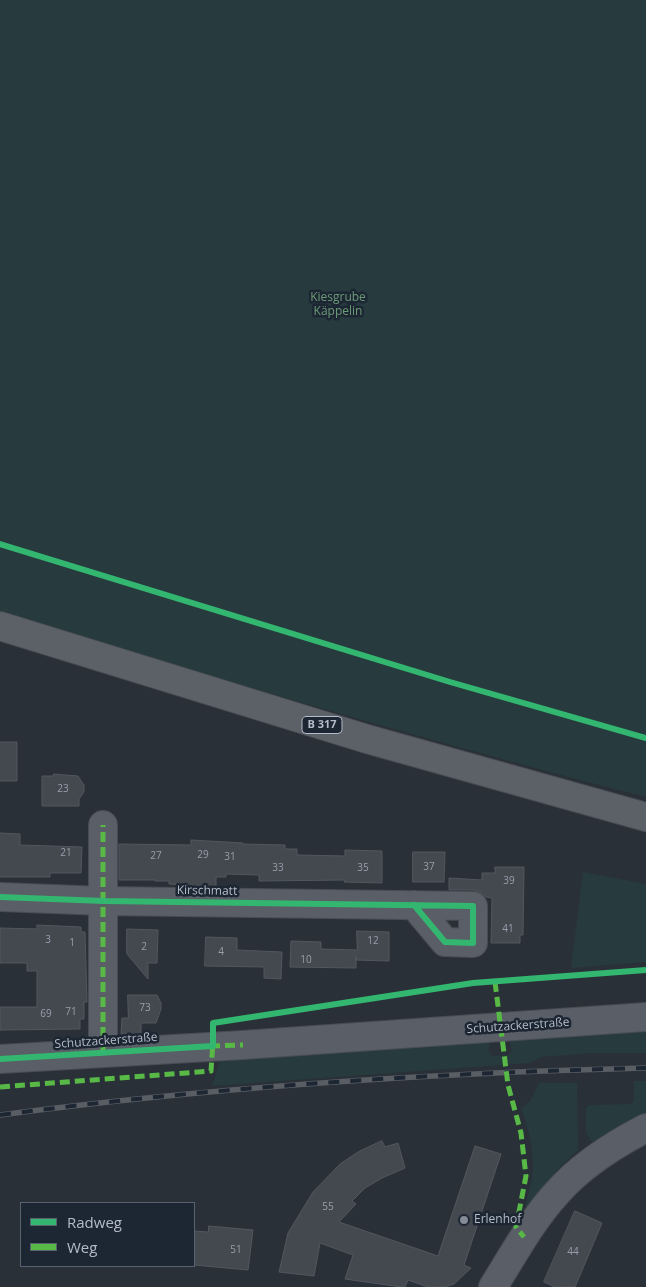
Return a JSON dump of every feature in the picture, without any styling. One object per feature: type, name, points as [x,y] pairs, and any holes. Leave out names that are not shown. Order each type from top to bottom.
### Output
[{"type":"main road","name":"B 317","points":[[0,626],[367,739],[646,817]]},
{"type":"street","points":[[103,825],[103,1052]]},
{"type":"street","name":"Kirschmatt","points":[[0,898],[414,905]]},
{"type":"street","name":"Schutzackerstraße","points":[[0,1059],[646,1017]]},
{"type":"street","points":[[494,1287],[524,1237],[556,1194],[591,1162],[639,1140]]},
{"type":"green space","name":"Kiesgrube Käppelin","points":[[0,0],[646,0],[646,797],[403,732],[0,614]]},
{"type":"green space","points":[[583,872],[646,884],[646,962],[571,968]]},
{"type":"green space","points":[[646,1025],[646,1053],[593,1053],[541,1057],[530,1063],[212,1086],[220,1061],[230,1060],[238,1056],[456,1040],[458,1045],[460,1043],[479,1041],[487,1042],[490,1044],[488,1050],[492,1056],[509,1055],[512,1051],[510,1042],[518,1038]]},
{"type":"green space","points":[[634,1081],[646,1081],[646,1118],[595,1146],[586,1133],[586,1108],[589,1105],[631,1104],[634,1101]]},
{"type":"green space","points":[[539,1083],[577,1083],[578,1150],[556,1171],[526,1210],[532,1179],[533,1161],[527,1126],[521,1109],[531,1100]]},
{"type":"building","points":[[0,742],[17,742],[17,781],[0,781]]},
{"type":"building","points":[[54,774],[78,776],[84,785],[84,792],[79,799],[79,806],[42,806],[42,776],[53,776]]},
{"type":"building","points":[[0,833],[20,834],[20,845],[82,847],[81,873],[50,873],[50,877],[0,877]]},
{"type":"building","points":[[191,840],[285,845],[285,849],[297,849],[297,855],[345,856],[345,850],[382,851],[382,883],[344,882],[345,880],[259,881],[259,875],[226,874],[226,877],[216,877],[216,887],[169,884],[169,881],[119,880],[119,844],[191,845]]},
{"type":"building","points":[[413,852],[445,852],[444,882],[413,882]]},
{"type":"building","points":[[495,867],[524,867],[523,935],[520,935],[520,943],[491,943],[492,898],[486,897],[474,890],[449,890],[449,878],[482,880],[482,873],[495,873]]},
{"type":"building","points":[[37,925],[81,927],[81,932],[85,932],[87,1002],[84,1002],[84,1019],[80,1019],[80,1029],[0,1030],[0,1007],[37,1007],[37,971],[27,971],[27,963],[0,963],[0,928],[37,929]]},
{"type":"building","points":[[127,929],[158,930],[157,963],[148,963],[148,979],[127,954]]},
{"type":"building","points":[[357,931],[389,932],[389,961],[356,960],[356,968],[290,967],[291,941],[321,942],[321,949],[357,950]]},
{"type":"building","points":[[206,937],[237,938],[237,950],[282,952],[281,979],[264,978],[264,967],[205,966]]},
{"type":"building","points":[[128,995],[157,995],[161,1003],[156,1023],[141,1023],[141,1034],[121,1034],[122,1018],[128,1018]]},
{"type":"building","points":[[382,1141],[385,1147],[398,1143],[405,1168],[365,1188],[352,1201],[356,1204],[339,1222],[438,1256],[475,1146],[501,1154],[464,1265],[471,1268],[454,1284],[445,1287],[428,1287],[408,1280],[405,1287],[401,1287],[345,1279],[353,1255],[320,1243],[314,1276],[279,1272],[288,1233],[313,1192],[340,1164],[358,1152]]},
{"type":"building","points":[[575,1211],[602,1223],[575,1287],[555,1287],[544,1282]]},
{"type":"building","points":[[209,1226],[253,1230],[248,1270],[195,1265],[195,1231],[208,1232]]},
{"type":"railway","points":[[0,1115],[80,1105],[322,1083],[565,1070],[646,1068]]},
{"type":"marked path","points":[[103,825],[103,1052]]},
{"type":"marked path","points":[[495,982],[508,1085],[521,1133],[526,1176],[516,1227],[524,1237]]},
{"type":"marked path","points":[[0,1087],[211,1071],[213,1041]]},
{"type":"marked path","points":[[210,1046],[243,1045]]},
{"type":"cycle path","points":[[0,544],[450,682],[646,738]]},
{"type":"cycle path","points":[[0,897],[104,901],[473,906],[473,943],[445,942],[414,905]]},
{"type":"cycle path","points":[[0,1059],[213,1046],[213,1023],[473,983],[646,970]]},
{"type":"place","name":"Erlenhof","points":[[464,1220]]}]
